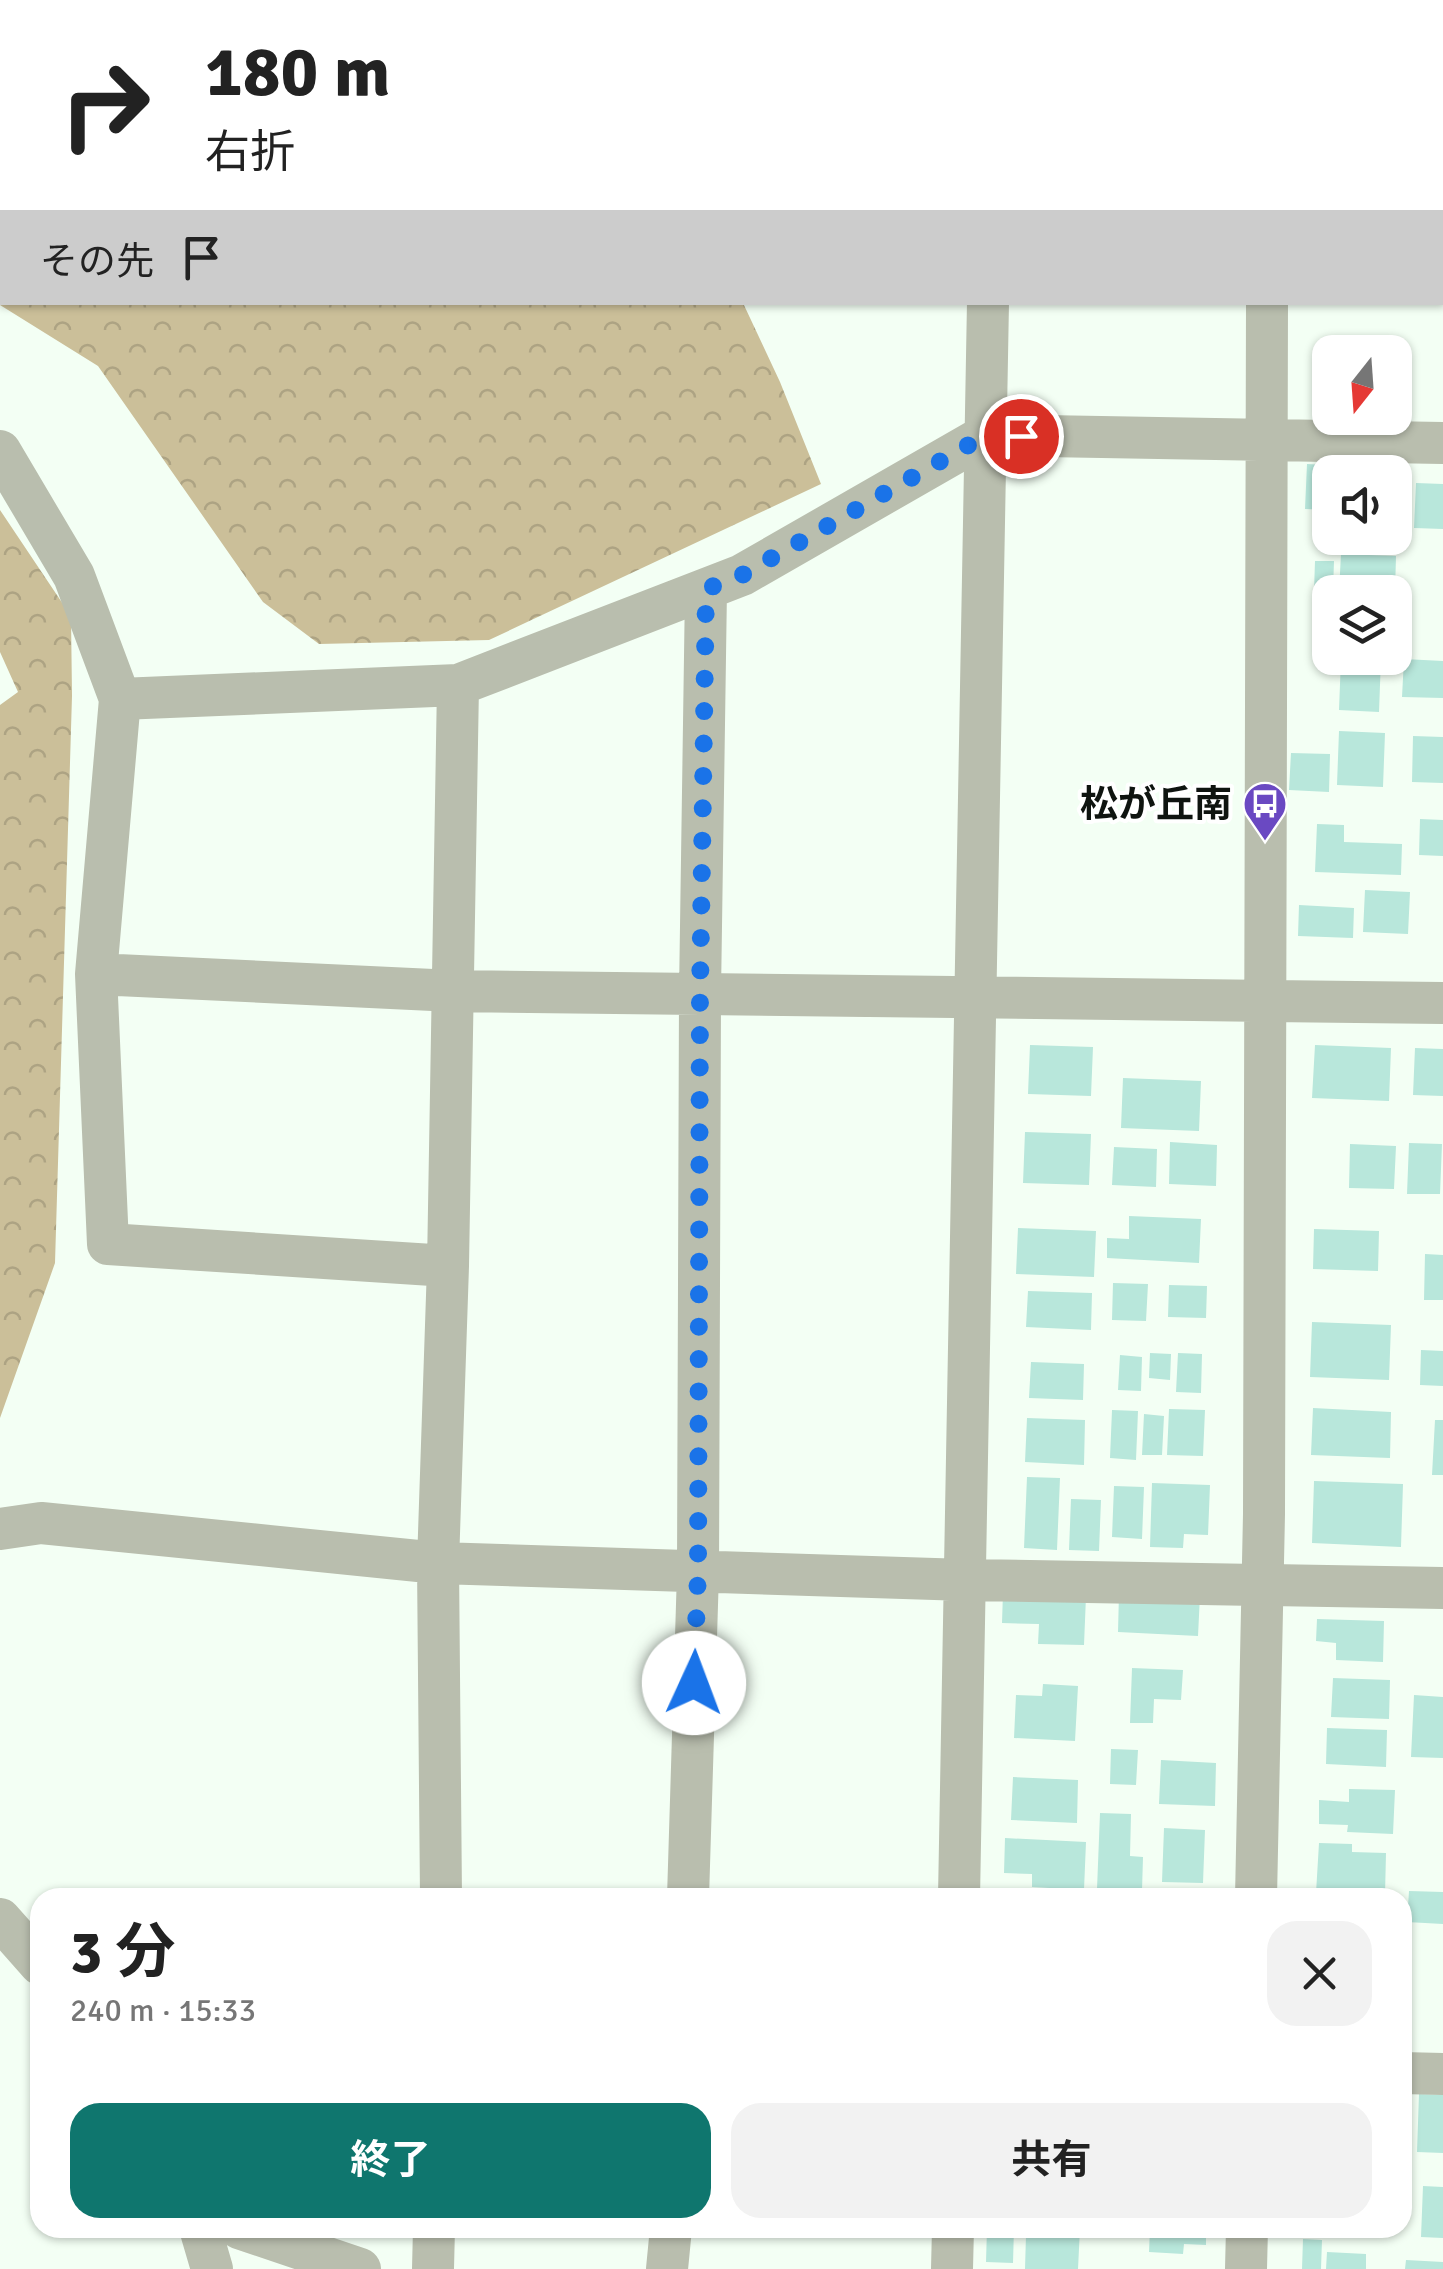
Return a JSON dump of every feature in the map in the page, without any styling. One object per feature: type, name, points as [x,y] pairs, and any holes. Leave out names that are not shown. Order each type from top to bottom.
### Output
[{"type":"street","points":[[958,1888],[988,305]]},
{"type":"street","points":[[1256,1888],[1264,1514],[1267,305]]},
{"type":"street","points":[[120,699],[458,685],[742,575],[986,435],[1443,443]]},
{"type":"street","points":[[0,451],[74,576],[120,699],[96,974],[108,1244],[448,1266]]},
{"type":"street","points":[[688,1888],[698,1572],[706,589]]},
{"type":"street","points":[[440,1888],[438,1563],[448,1266],[458,685]]},
{"type":"street","points":[[96,974],[454,991],[1443,1003]]},
{"type":"street","points":[[0,1529],[41,1522],[438,1563],[966,1580],[1443,1588]]},
{"type":"street","points":[[0,1919],[30,1953]]},
{"type":"street","points":[[1412,2074],[1443,2074]]},
{"type":"street","points":[[203,2238],[212,2269]]},
{"type":"street","points":[[269,2238],[360,2269]]},
{"type":"street","points":[[432,2269],[434,2238]]},
{"type":"street","points":[[667,2269],[670,2238]]},
{"type":"street","points":[[952,2269],[953,2238]]},
{"type":"street","points":[[1246,2269],[1248,2238]]},
{"type":"green space","points":[[0,305],[744,305],[821,484],[489,640],[319,644],[263,602],[98,366]]},
{"type":"green space","points":[[0,510],[71,616],[72,696],[55,1263],[0,1418],[0,705],[18,692],[0,652]]},
{"type":"building","points":[[1307,464],[1312,464],[1312,509],[1305,509]]},
{"type":"building","points":[[1416,483],[1443,484],[1443,529],[1414,528]]},
{"type":"building","points":[[1341,555],[1396,556],[1395,575],[1340,575]]},
{"type":"building","points":[[1315,561],[1334,561],[1334,575],[1315,575]]},
{"type":"building","points":[[1412,659],[1443,661],[1443,698],[1402,697],[1403,675],[1412,675]]},
{"type":"building","points":[[1340,675],[1380,675],[1379,712],[1339,710]]},
{"type":"building","points":[[1339,731],[1385,733],[1383,787],[1337,785]]},
{"type":"building","points":[[1413,736],[1443,737],[1443,783],[1412,782]]},
{"type":"building","points":[[1291,753],[1330,754],[1329,792],[1289,790]]},
{"type":"building","points":[[1420,819],[1443,820],[1443,856],[1419,855]]},
{"type":"building","points":[[1317,824],[1344,825],[1344,842],[1402,844],[1401,875],[1315,872]]},
{"type":"building","points":[[1365,890],[1410,892],[1408,934],[1363,932]]},
{"type":"building","points":[[1299,905],[1354,908],[1353,938],[1298,936]]},
{"type":"building","points":[[1030,1045],[1093,1047],[1091,1096],[1028,1094]]},
{"type":"building","points":[[1315,1045],[1391,1048],[1389,1101],[1312,1098]]},
{"type":"building","points":[[1415,1048],[1443,1049],[1443,1096],[1413,1095]]},
{"type":"building","points":[[1123,1078],[1201,1081],[1199,1131],[1121,1128]]},
{"type":"building","points":[[1025,1132],[1091,1134],[1089,1185],[1023,1183]]},
{"type":"building","points":[[1170,1142],[1217,1145],[1216,1186],[1169,1184]]},
{"type":"building","points":[[1409,1143],[1442,1144],[1440,1194],[1407,1194]]},
{"type":"building","points":[[1350,1144],[1396,1146],[1394,1189],[1349,1188]]},
{"type":"building","points":[[1114,1147],[1157,1149],[1156,1187],[1112,1185]]},
{"type":"building","points":[[1129,1216],[1201,1219],[1199,1263],[1107,1258],[1107,1238],[1129,1239]]},
{"type":"building","points":[[1018,1228],[1096,1231],[1094,1277],[1016,1274]]},
{"type":"building","points":[[1314,1229],[1379,1231],[1378,1271],[1313,1269]]},
{"type":"building","points":[[1425,1254],[1443,1255],[1443,1300],[1424,1300]]},
{"type":"building","points":[[1113,1283],[1148,1284],[1146,1321],[1112,1320]]},
{"type":"building","points":[[1169,1285],[1207,1286],[1206,1318],[1168,1317]]},
{"type":"building","points":[[1028,1291],[1092,1293],[1091,1330],[1026,1327]]},
{"type":"building","points":[[1312,1322],[1391,1325],[1389,1380],[1310,1377]]},
{"type":"building","points":[[1421,1350],[1443,1351],[1443,1386],[1420,1385]]},
{"type":"building","points":[[1150,1353],[1171,1354],[1170,1380],[1149,1378]]},
{"type":"building","points":[[1178,1353],[1202,1354],[1201,1393],[1176,1392]]},
{"type":"building","points":[[1120,1355],[1142,1357],[1141,1391],[1118,1390]]},
{"type":"building","points":[[1031,1362],[1084,1364],[1083,1400],[1029,1398]]},
{"type":"building","points":[[1313,1408],[1391,1412],[1390,1458],[1311,1455]]},
{"type":"building","points":[[1169,1409],[1205,1410],[1203,1456],[1167,1455]]},
{"type":"building","points":[[1112,1410],[1138,1411],[1136,1460],[1110,1458]]},
{"type":"building","points":[[1144,1414],[1164,1416],[1162,1455],[1142,1455]]},
{"type":"building","points":[[1027,1418],[1085,1420],[1084,1465],[1025,1462]]},
{"type":"building","points":[[1435,1420],[1443,1420],[1443,1475],[1432,1475]]},
{"type":"building","points":[[1027,1477],[1060,1478],[1057,1550],[1024,1548]]},
{"type":"building","points":[[1314,1481],[1403,1484],[1401,1547],[1312,1543]]},
{"type":"building","points":[[1152,1483],[1210,1485],[1208,1535],[1184,1534],[1183,1548],[1150,1547]]},
{"type":"building","points":[[1114,1486],[1144,1487],[1142,1539],[1112,1537]]},
{"type":"building","points":[[1071,1499],[1101,1500],[1099,1551],[1069,1550]]},
{"type":"building","points":[[1003,1592],[1086,1596],[1084,1645],[1038,1644],[1039,1624],[1002,1623]]},
{"type":"building","points":[[1119,1593],[1200,1595],[1198,1636],[1118,1632]]},
{"type":"building","points":[[1317,1619],[1384,1621],[1383,1662],[1336,1660],[1336,1643],[1316,1641]]},
{"type":"building","points":[[1132,1668],[1183,1670],[1181,1700],[1154,1699],[1153,1723],[1130,1723]]},
{"type":"building","points":[[1333,1678],[1390,1680],[1389,1719],[1331,1717]]},
{"type":"building","points":[[1043,1684],[1078,1686],[1075,1741],[1014,1738],[1016,1695],[1042,1696]]},
{"type":"building","points":[[1414,1695],[1443,1697],[1443,1758],[1411,1757]]},
{"type":"building","points":[[1327,1728],[1387,1730],[1386,1767],[1326,1764]]},
{"type":"building","points":[[1111,1749],[1138,1750],[1136,1785],[1110,1784]]},
{"type":"building","points":[[1161,1760],[1216,1763],[1215,1806],[1159,1804]]},
{"type":"building","points":[[1013,1777],[1078,1780],[1077,1823],[1011,1820]]},
{"type":"building","points":[[1349,1789],[1395,1790],[1393,1834],[1347,1832],[1348,1825],[1319,1824],[1319,1800],[1349,1802]]},
{"type":"building","points":[[1100,1813],[1131,1814],[1130,1856],[1143,1857],[1142,1888],[1097,1888]]},
{"type":"building","points":[[1164,1828],[1205,1830],[1203,1883],[1162,1882]]},
{"type":"building","points":[[1005,1838],[1086,1842],[1084,1888],[1032,1887],[1032,1874],[1004,1873]]},
{"type":"building","points":[[1319,1843],[1352,1844],[1352,1852],[1386,1853],[1385,1888],[1316,1888]]},
{"type":"building","points":[[1412,1891],[1443,1892],[1443,1924],[1412,1922]]},
{"type":"building","points":[[1419,2094],[1443,2095],[1443,2153],[1417,2152]]},
{"type":"building","points":[[1423,2186],[1443,2187],[1443,2238],[1421,2237]]},
{"type":"building","points":[[987,2238],[1014,2238],[1013,2263],[986,2262]]},
{"type":"building","points":[[1026,2238],[1080,2238],[1078,2269],[1025,2269]]},
{"type":"building","points":[[1150,2238],[1206,2238],[1206,2245],[1184,2244],[1183,2254],[1149,2252]]},
{"type":"building","points":[[1303,2239],[1322,2240],[1321,2269],[1302,2269]]},
{"type":"building","points":[[1327,2252],[1366,2254],[1366,2269],[1326,2269]]},
{"type":"building","points":[[1406,2260],[1443,2262],[1443,2269],[1405,2269]]},
{"type":"place","name":"松が丘南","points":[[1265,842]]},
{"type":"route","points":[[694,1683],[706,589],[742,575],[986,435],[1021,436]]}]
